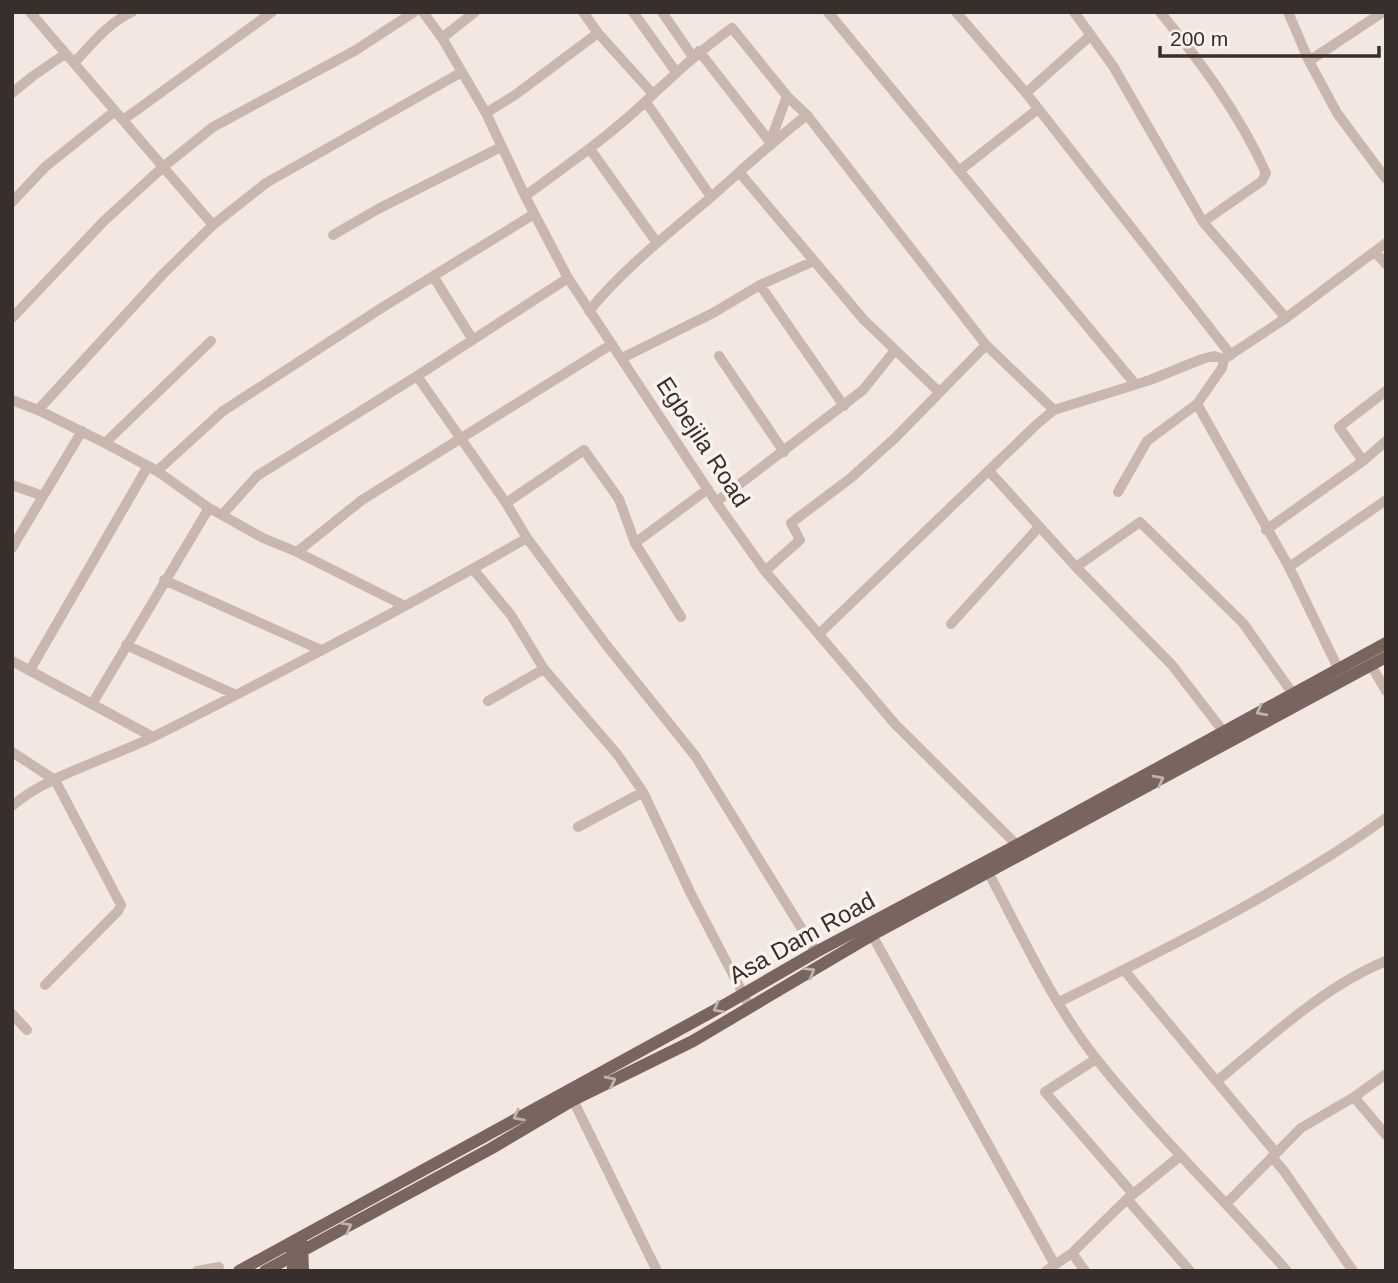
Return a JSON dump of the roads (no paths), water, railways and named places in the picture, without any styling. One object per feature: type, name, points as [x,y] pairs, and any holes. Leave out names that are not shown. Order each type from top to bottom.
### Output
[{"type":"main road","name":"Asa Dam Road","points":[[239,1271],[816,952],[1386,643]]},
{"type":"main road","name":"Asa Dam Road","points":[[271,1270],[573,1100],[693,1041],[872,934],[1386,657]]},
{"type":"main road","points":[[296,1239],[300,1270]]},
{"type":"main road","points":[[300,1270],[321,1241]]},
{"type":"street","points":[[74,63],[118,20],[132,12]]},
{"type":"street","points":[[123,120],[272,12]]},
{"type":"street","points":[[12,318],[104,221],[163,167],[213,127],[356,50],[414,12]]},
{"type":"street","name":"Egbejila Road","points":[[423,12],[442,38],[486,113],[568,278],[716,502],[765,571],[895,724],[1017,845]]},
{"type":"street","points":[[442,38],[474,12]]},
{"type":"street","points":[[583,12],[650,98],[711,197]]},
{"type":"street","points":[[633,12],[676,72]]},
{"type":"street","points":[[662,12],[770,142]]},
{"type":"street","points":[[828,12],[1135,384]]},
{"type":"street","points":[[956,12],[1026,93],[1228,357]]},
{"type":"street","points":[[1073,12],[1113,65],[1203,222],[1286,318]]},
{"type":"street","points":[[1160,12],[1230,108],[1266,173],[1262,181],[1203,222]]},
{"type":"street","points":[[1288,12],[1309,61],[1337,113],[1386,179]]},
{"type":"street","points":[[1309,61],[1383,12]]},
{"type":"street","points":[[31,13],[213,225]]},
{"type":"street","points":[[525,196],[590,149],[696,54],[732,29],[787,96],[807,115],[986,345],[1054,410]]},
{"type":"street","points":[[486,113],[561,63],[598,33]]},
{"type":"street","points":[[1026,93],[1091,36]]},
{"type":"street","points":[[12,93],[65,54]]},
{"type":"street","points":[[38,410],[163,274],[213,225],[266,183],[462,72]]},
{"type":"street","points":[[770,142],[787,96]]},
{"type":"street","points":[[959,171],[1038,109]]},
{"type":"street","points":[[12,202],[46,167],[115,111]]},
{"type":"street","points":[[589,311],[610,286],[657,243],[770,142],[807,115]]},
{"type":"street","points":[[333,235],[378,209],[502,148]]},
{"type":"street","points":[[590,149],[657,243]]},
{"type":"street","points":[[739,172],[864,320],[939,392]]},
{"type":"street","points":[[30,670],[153,469],[223,411],[534,214]]},
{"type":"street","points":[[1118,492],[1147,441],[1197,404],[1228,357],[1286,318],[1386,243]]},
{"type":"street","points":[[1375,252],[1386,264]]},
{"type":"street","points":[[622,358],[713,313],[760,285],[814,261]]},
{"type":"street","points":[[433,276],[473,340]]},
{"type":"street","points":[[222,515],[257,476],[568,278]]},
{"type":"street","points":[[760,285],[844,406]]},
{"type":"street","points":[[105,443],[211,341]]},
{"type":"street","points":[[297,552],[362,500],[612,344]]},
{"type":"street","points":[[765,571],[800,540],[791,523],[852,477],[896,437],[986,345]]},
{"type":"street","points":[[716,502],[863,390],[895,350]]},
{"type":"street","points":[[719,356],[784,452]]},
{"type":"street","points":[[819,634],[1054,410],[1202,359],[1228,357]]},
{"type":"street","points":[[417,376],[506,503],[527,538],[607,646],[696,757],[816,952]]},
{"type":"street","points":[[1363,461],[1339,427],[1386,391]]},
{"type":"street","points":[[12,400],[82,431],[153,469],[209,508],[263,538],[405,606]]},
{"type":"street","points":[[1197,404],[1289,567],[1338,668]]},
{"type":"street","points":[[12,548],[82,431]]},
{"type":"street","points":[[1266,530],[1363,461],[1386,441]]},
{"type":"street","points":[[506,503],[584,450],[619,499],[635,543],[681,617]]},
{"type":"street","points":[[989,471],[1038,527],[1172,665],[1223,731]]},
{"type":"street","points":[[12,485],[43,496]]},
{"type":"street","points":[[635,543],[708,489]]},
{"type":"street","points":[[1289,567],[1386,500]]},
{"type":"street","points":[[92,704],[209,508]]},
{"type":"street","points":[[1076,567],[1140,522],[1243,622],[1293,694]]},
{"type":"street","points":[[951,624],[1038,527]]},
{"type":"street","points":[[12,806],[29,791],[153,737],[405,606],[527,538]]},
{"type":"street","points":[[473,569],[511,615],[544,669],[618,754],[643,792],[691,894],[750,1007]]},
{"type":"street","points":[[164,580],[321,650]]},
{"type":"street","points":[[126,645],[234,694]]},
{"type":"street","points":[[12,661],[153,737]]},
{"type":"street","points":[[1371,665],[1386,691]]},
{"type":"street","points":[[488,701],[544,669]]},
{"type":"street","points":[[12,752],[55,780],[121,905],[45,985]]},
{"type":"street","points":[[578,827],[643,792]]},
{"type":"street","points":[[1059,1002],[1305,872],[1339,852],[1386,818]]},
{"type":"street","points":[[988,872],[1059,1002],[1096,1059],[1179,1157],[1287,1271]]},
{"type":"street","points":[[872,934],[1051,1268],[1072,1253],[1130,1197],[1179,1157]]},
{"type":"street","points":[[1217,1082],[1282,1026],[1351,980],[1386,961]]},
{"type":"street","points":[[1124,970],[1274,1155],[1353,1271]]},
{"type":"street","points":[[12,1014],[27,1030]]},
{"type":"street","points":[[1096,1059],[1045,1092],[1191,1271]]},
{"type":"street","points":[[1226,1204],[1301,1128],[1354,1097],[1386,1074]]},
{"type":"street","points":[[1354,1097],[1386,1135]]},
{"type":"street","points":[[573,1100],[657,1271]]},
{"type":"street","points":[[1072,1253],[1085,1271]]},
{"type":"street","points":[[197,1271],[219,1267]]}]
